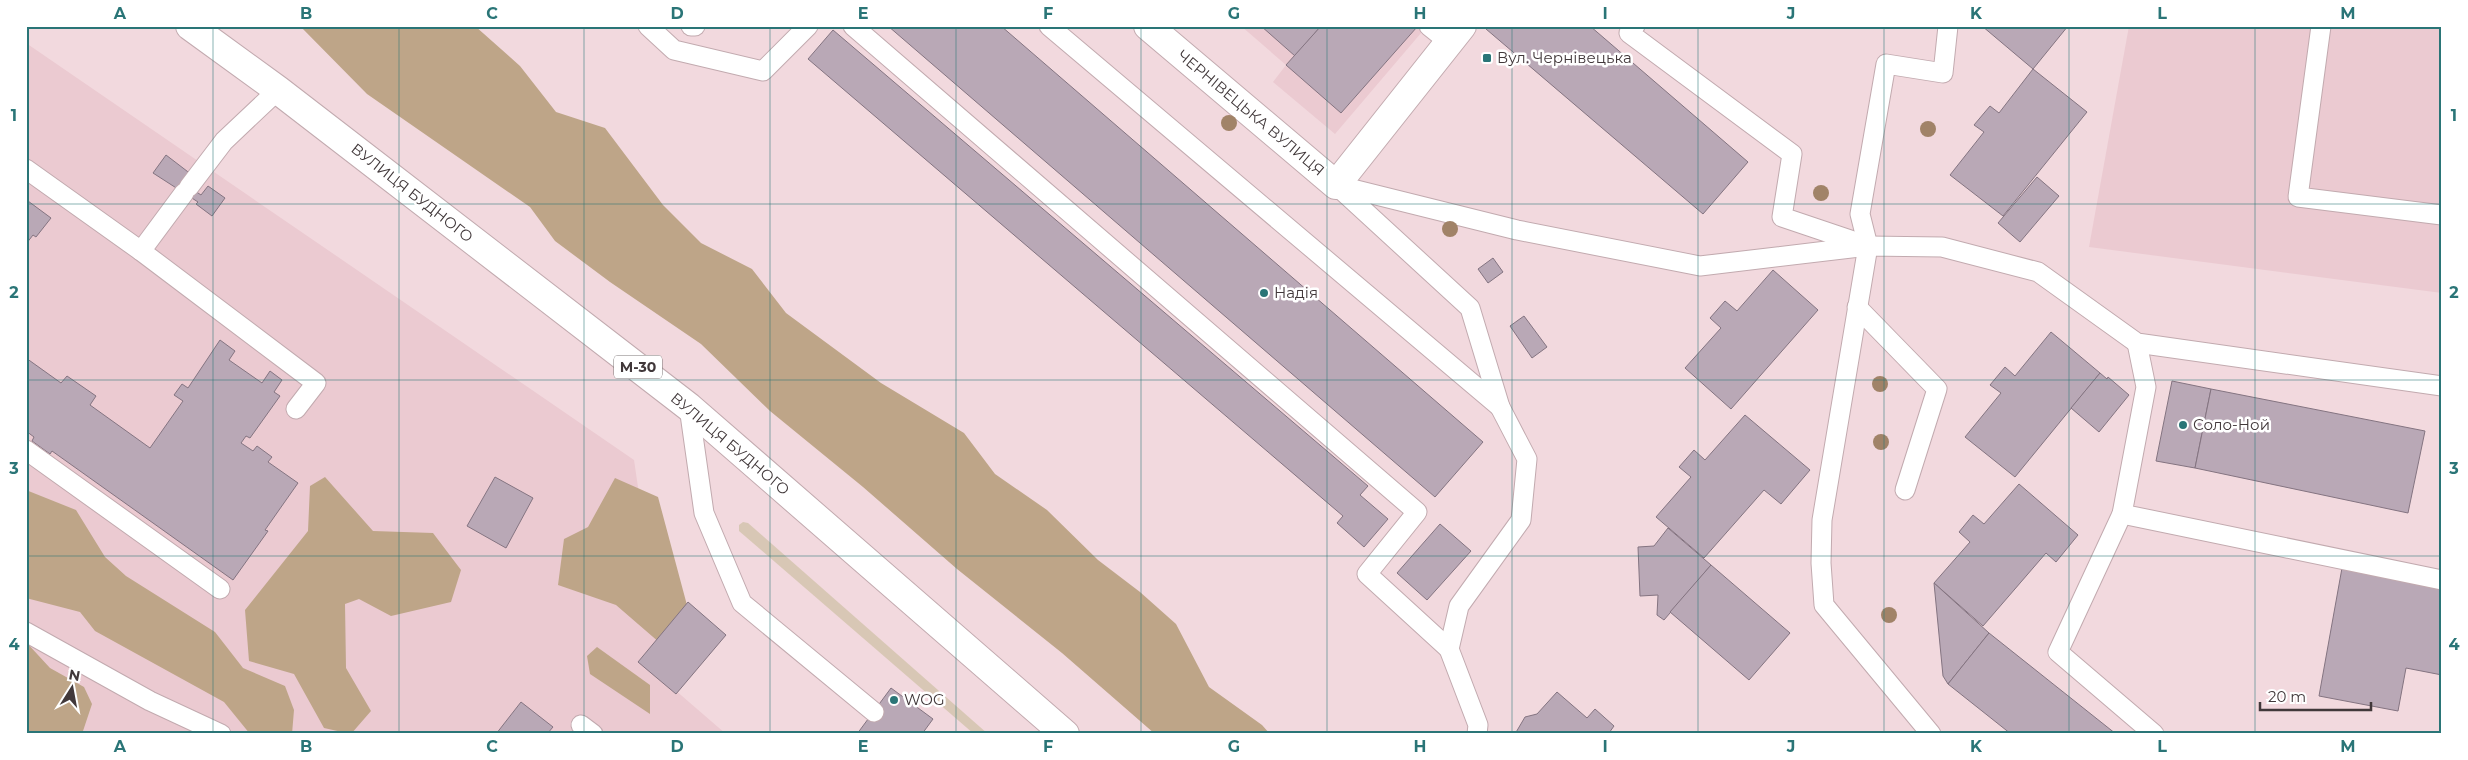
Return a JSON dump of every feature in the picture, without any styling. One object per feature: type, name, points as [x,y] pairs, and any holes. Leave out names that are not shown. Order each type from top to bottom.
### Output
[{"type":"main road","name":"ВУЛИЦЯ БУДНОГО","points":[[190,26],[278,90],[689,407],[1065,734]]},
{"type":"main road","name":"ЧЕРНІВЕЦЬКА ВУЛИЦЯ","points":[[1148,26],[1336,185],[1447,32]]},
{"type":"lane","points":[[648,26],[674,50],[764,71],[808,26]]},
{"type":"lane","points":[[853,26],[1417,512],[1367,574],[1449,649],[1478,725],[1477,734]]},
{"type":"lane","points":[[1048,26],[1500,407]]},
{"type":"lane","points":[[1635,26],[1629,33],[1792,154],[1782,217],[1868,246]]},
{"type":"lane","points":[[1931,734],[1824,605],[1821,563],[1822,520],[1868,246],[1860,214],[1886,64],[1942,73],[1948,26]]},
{"type":"lane","points":[[2321,26],[2298,197],[2442,215]]},
{"type":"lane","points":[[141,252],[224,141],[278,90]]},
{"type":"lane","points":[[26,169],[316,383],[296,409]]},
{"type":"lane","points":[[1336,185],[1470,308],[1500,407],[1528,459],[1521,520],[1459,606],[1449,649]]},
{"type":"lane","points":[[1336,185],[1517,230],[1700,266],[1868,246],[1942,247],[2038,272],[2137,343],[2442,386]]},
{"type":"lane","points":[[1857,307],[1937,389],[1905,490]]},
{"type":"lane","points":[[2137,343],[2146,387],[2122,514],[2058,652],[2154,734]]},
{"type":"lane","points":[[689,407],[704,513],[742,603],[874,712]]},
{"type":"lane","points":[[26,450],[220,589]]},
{"type":"lane","points":[[2122,514],[2442,580]]},
{"type":"lane","points":[[26,632],[150,701],[221,734]]},
{"type":"shaded area","points":[[300,26],[475,26],[520,66],[556,112],[605,128],[663,205],[701,243],[752,269],[786,313],[881,383],[964,433],[995,474],[1047,510],[1098,560],[1140,592],[1176,624],[1209,687],[1262,725],[1270,734],[1155,734],[1062,653],[957,569],[863,487],[770,411],[701,344],[610,282],[555,241],[530,207],[367,94]]},
{"type":"shaded area","points":[[1241,26],[1427,26],[1335,134],[1273,82],[1286,65]]},
{"type":"shaded area","points":[[2129,26],[2442,26],[2442,293],[2089,247]]},
{"type":"shaded area","points":[[26,43],[634,460],[667,683],[726,734],[26,734]]},
{"type":"shaded area","points":[[325,477],[373,531],[433,533],[461,570],[451,602],[391,616],[359,599],[345,604],[346,668],[371,711],[351,734],[324,728],[294,674],[249,661],[245,610],[308,531],[310,486]]},
{"type":"shaded area","points":[[615,478],[658,497],[695,635],[660,643],[616,605],[558,585],[564,539],[588,527]]},
{"type":"shaded area","points":[[26,490],[76,510],[105,557],[126,576],[215,632],[243,668],[285,686],[294,710],[292,734],[250,734],[224,702],[95,631],[80,612],[26,598]]},
{"type":"shaded area","points":[[743,522],[748,523],[988,734],[974,734],[739,531],[739,525]]},
{"type":"shaded area","points":[[26,642],[50,668],[84,687],[92,704],[82,734],[26,734]]},
{"type":"shaded area","points":[[597,647],[650,685],[650,714],[590,674],[587,656]]},
{"type":"building","points":[[888,26],[1001,26],[1483,442],[1435,497]]},
{"type":"building","points":[[1261,26],[1321,26],[1295,56]]},
{"type":"building","points":[[1321,26],[1417,27],[1341,113],[1286,65]]},
{"type":"building","points":[[1488,26],[1590,26],[1748,162],[1703,214],[1486,29]]},
{"type":"building","points":[[1982,26],[2068,26],[2033,69]]},
{"type":"building","points":[[833,30],[1368,486],[1360,495],[1388,519],[1364,547],[1337,523],[1343,516],[808,59]]},
{"type":"building","points":[[2033,69],[2087,112],[2003,216],[1950,175],[1984,132],[1974,125],[1990,106],[1999,113]]},
{"type":"building","points":[[166,155],[196,178],[189,187],[201,195],[208,186],[225,198],[212,216],[196,204],[198,202],[153,173]]},
{"type":"building","points":[[2037,177],[2059,196],[2020,242],[1998,223]]},
{"type":"building","points":[[28,201],[51,218],[36,237],[33,235],[26,244],[26,204]]},
{"type":"building","points":[[1493,258],[1503,272],[1488,283],[1478,269]]},
{"type":"building","points":[[1773,270],[1818,310],[1731,409],[1685,368],[1721,328],[1710,318],[1725,301],[1737,311]]},
{"type":"building","points":[[1524,316],[1547,347],[1532,358],[1510,326]]},
{"type":"building","points":[[2051,332],[2100,373],[2015,477],[1965,437],[2001,393],[1990,385],[2005,367],[2015,376]]},
{"type":"building","points":[[220,340],[235,351],[229,360],[262,383],[270,371],[282,380],[274,392],[280,396],[250,438],[246,436],[241,443],[253,451],[257,446],[272,457],[268,462],[298,483],[265,530],[268,531],[233,580],[52,451],[50,454],[32,441],[34,437],[26,431],[26,358],[61,383],[67,376],[96,396],[90,405],[150,448],[183,401],[174,395],[182,384],[188,388]]},
{"type":"building","points":[[2100,373],[2107,379],[2108,377],[2129,395],[2099,432],[2071,408]]},
{"type":"building","name":"Соло-Ной","points":[[2172,381],[2211,389],[2195,468],[2156,461]]},
{"type":"building","points":[[2211,389],[2425,431],[2408,513],[2195,468]]},
{"type":"building","points":[[1745,415],[1810,470],[1781,504],[1764,490],[1704,558],[1656,517],[1691,477],[1679,467],[1694,450],[1705,460]]},
{"type":"building","points":[[495,477],[533,498],[506,548],[467,526]]},
{"type":"building","points":[[2019,484],[2078,535],[2056,562],[2046,553],[1983,626],[1934,583],[1970,542],[1959,532],[1973,515],[1984,524]]},
{"type":"building","points":[[1440,524],[1471,551],[1427,600],[1397,573]]},
{"type":"building","points":[[1668,528],[1711,565],[1664,620],[1657,615],[1658,595],[1640,596],[1638,547],[1654,546]]},
{"type":"building","points":[[1711,565],[1790,633],[1749,680],[1670,612]]},
{"type":"building","points":[[2342,568],[2442,586],[2442,675],[2406,668],[2398,711],[2319,696]]},
{"type":"building","points":[[1934,583],[1989,633],[1948,684],[1943,676]]},
{"type":"building","points":[[688,602],[726,635],[676,694],[638,662]]},
{"type":"building","points":[[1989,633],[2116,734],[2011,734],[1948,684]]},
{"type":"building","name":"WOG","points":[[891,688],[933,719],[922,734],[857,734]]},
{"type":"building","points":[[1557,692],[1587,718],[1595,709],[1614,726],[1610,734],[1515,734],[1525,717],[1537,714]]},
{"type":"building","points":[[521,702],[553,727],[547,734],[496,734]]},
{"type":"place","name":"Вул. Чернівецька","points":[[1487,58]]},
{"type":"place","name":"Надія","points":[[1264,293]]},
{"type":"place","name":"Соло-Ной","points":[[2183,425]]},
{"type":"place","name":"WOG","points":[[894,700]]}]
